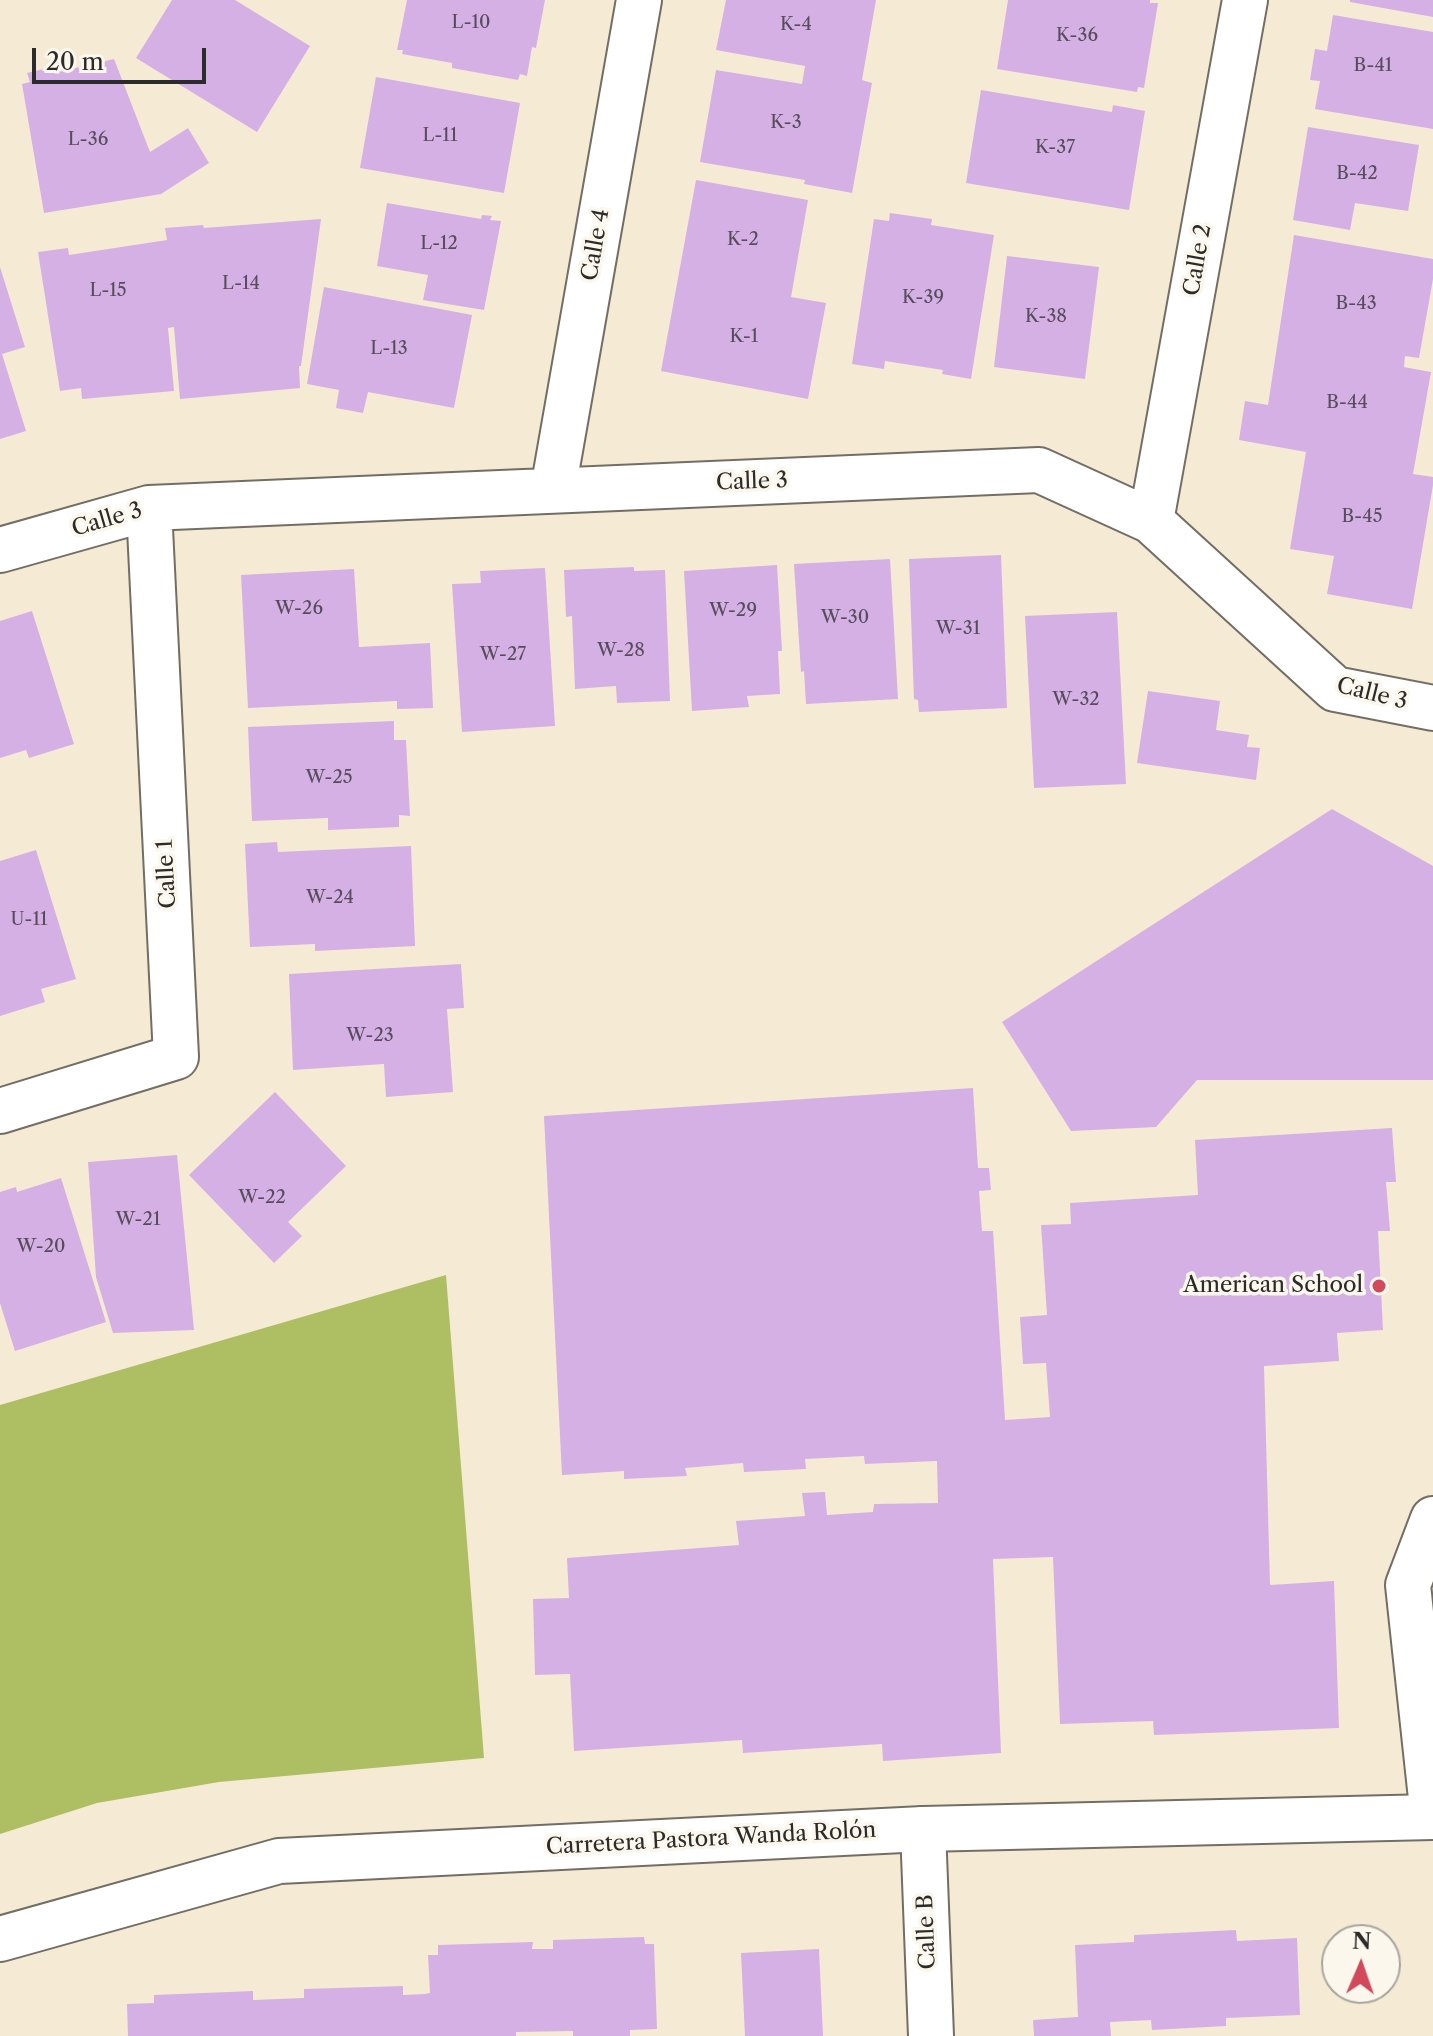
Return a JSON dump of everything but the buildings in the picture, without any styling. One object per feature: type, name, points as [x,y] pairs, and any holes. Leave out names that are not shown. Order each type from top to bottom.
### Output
[{"type":"street","name":"Calle 4","points":[[553,490],[639,0]]},
{"type":"street","name":"Calle 2","points":[[1151,521],[1245,0]]},
{"type":"street","name":"Calle 3","points":[[0,550],[149,508],[1039,470],[1151,521],[1335,689],[1433,708]]},
{"type":"street","name":"Calle 1","points":[[0,1111],[176,1057],[149,508]]},
{"type":"street","points":[[1433,1519],[1408,1585],[1433,1817]]},
{"type":"street","name":"Carretera Pastora Wanda Rolón","points":[[0,1939],[279,1861],[923,1829],[1433,1817]]},
{"type":"street","name":"Calle B","points":[[923,1829],[931,2036]]},
{"type":"green space","points":[[446,1275],[484,1758],[219,1782],[97,1803],[0,1834],[0,1405]]},
{"type":"place","name":"American School","points":[[1379,1286]]}]
